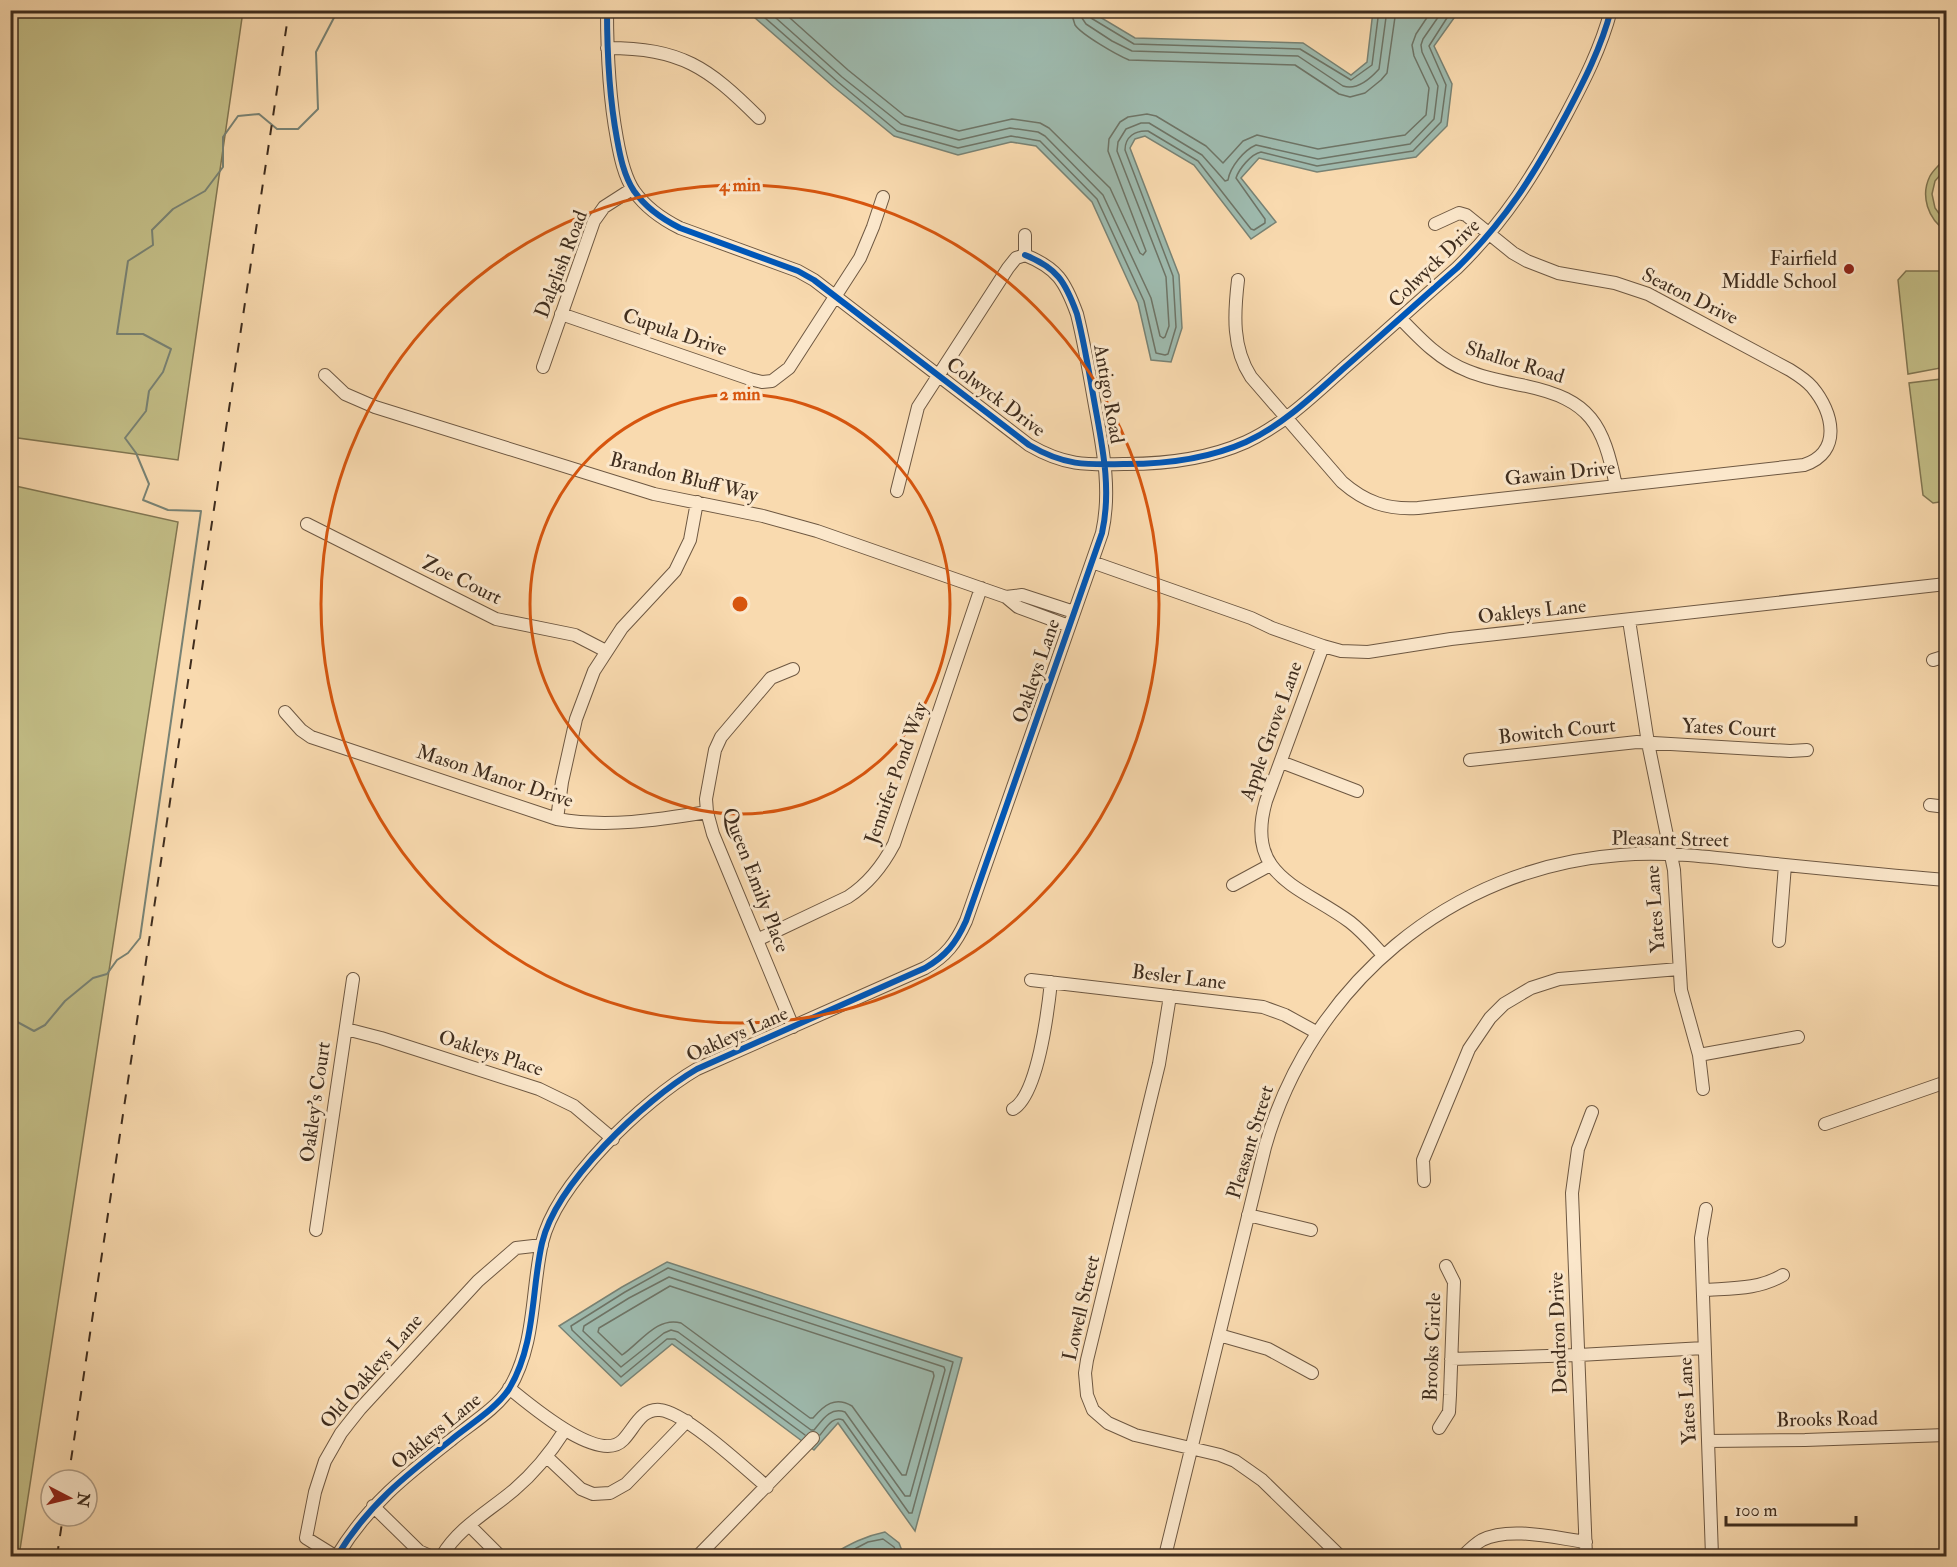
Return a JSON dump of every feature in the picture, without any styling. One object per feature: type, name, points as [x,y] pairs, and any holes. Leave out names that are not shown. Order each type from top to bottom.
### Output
[{"type":"street","name":"Colwyck Drive","points":[[607,10],[609,89],[621,158],[632,189],[650,209],[662,219],[694,234],[798,271],[836,296],[1029,445],[1044,453],[1079,465],[1174,462],[1198,458],[1247,441],[1286,417],[1457,268],[1515,202],[1548,148],[1589,71],[1611,10]]},
{"type":"street","points":[[607,48],[648,50],[690,62],[716,78],[759,118]]},
{"type":"street","name":"Dalglish Road","points":[[543,367],[594,221],[604,207],[632,189]]},
{"type":"street","points":[[836,296],[867,244],[883,197]]},
{"type":"street","name":"Seaton Drive","points":[[1436,224],[1459,213],[1471,217],[1513,253],[1543,268],[1558,273],[1615,283],[1668,303],[1798,375],[1811,386],[1825,408]]},
{"type":"street","points":[[897,491],[918,407],[1008,268],[1016,258],[1025,255],[1025,235]]},
{"type":"street","name":"Antigo Road","points":[[1025,255],[1046,263],[1057,274],[1074,306],[1081,330],[1107,486],[1106,513],[1092,562]]},
{"type":"street","name":"Gawain Drive","points":[[1238,280],[1235,307],[1241,363],[1342,482],[1367,500],[1391,508],[1418,508],[1811,462],[1823,454],[1830,439],[1825,408]]},
{"type":"street","name":"Cupula Drive","points":[[561,314],[762,382],[776,379],[789,368],[836,296]]},
{"type":"street","name":"Shallot Road","points":[[1400,318],[1424,344],[1453,364],[1491,379],[1553,392],[1574,403],[1591,418],[1605,441],[1616,486]]},
{"type":"street","name":"Brandon Bluff Way","points":[[325,375],[345,394],[364,403],[654,494],[763,516],[817,531],[1006,597],[1018,608],[1069,626]]},
{"type":"street","points":[[556,819],[576,719],[590,680],[606,651],[627,622],[675,571],[690,540],[697,502]]},
{"type":"street","name":"Zoe Court","points":[[307,524],[487,615],[505,622],[575,635],[606,651]]},
{"type":"street","name":"Oakleys Lane","points":[[336,1557],[373,1506],[493,1406],[509,1388],[530,1335],[542,1245],[550,1219],[590,1162],[653,1098],[696,1069],[925,968],[945,956],[958,939],[1092,562],[1323,646],[1341,651],[1368,652],[1451,639],[1947,584]]},
{"type":"street","name":"Jennifer Pond Way","points":[[757,940],[854,893],[872,878],[888,856],[898,833],[981,588]]},
{"type":"street","name":"Brandon Bluff Way","points":[[1006,597],[1022,595],[1074,612]]},
{"type":"street","name":"Yates Lane","points":[[1629,620],[1648,743],[1675,882],[1681,990],[1699,1055],[1702,1089]]},
{"type":"street","name":"Apple Grove Lane","points":[[1270,865],[1262,844],[1261,818],[1323,646]]},
{"type":"street","points":[[1933,660],[1947,656]]},
{"type":"street","name":"Queen Emily Place","points":[[793,669],[771,678],[721,737],[715,750],[706,799],[713,834],[793,1027]]},
{"type":"street","name":"Mason Manor Drive","points":[[285,712],[301,730],[311,737],[556,819],[602,824],[644,822],[707,813]]},
{"type":"street","name":"Bowitch Court","points":[[1470,760],[1623,743],[1648,743]]},
{"type":"street","name":"Yates Court","points":[[1648,743],[1807,750]]},
{"type":"street","points":[[1281,762],[1357,791]]},
{"type":"street","points":[[1929,805],[1947,807]]},
{"type":"street","name":"Pleasant Street","points":[[1165,1557],[1274,1117],[1297,1065],[1316,1032],[1348,992],[1383,955],[1452,906],[1484,890],[1533,871],[1565,862],[1619,855],[1671,855],[1947,880]]},
{"type":"street","points":[[1233,885],[1270,865],[1286,881],[1352,924],[1383,955]]},
{"type":"street","points":[[1779,941],[1785,865]]},
{"type":"street","points":[[1424,1181],[1423,1160],[1469,1050],[1478,1034],[1504,1004],[1531,988],[1559,979],[1679,969]]},
{"type":"street","name":"Oakley's Court","points":[[316,1230],[353,979]]},
{"type":"street","name":"Besler Lane","points":[[1031,980],[1263,1008],[1285,1015],[1316,1032]]},
{"type":"street","points":[[1013,1109],[1020,1104],[1032,1081],[1051,982]]},
{"type":"street","name":"Lowell Street","points":[[1170,996],[1159,1064],[1085,1373],[1087,1395],[1093,1410],[1108,1423],[1135,1435],[1220,1455],[1251,1471],[1340,1557]]},
{"type":"street","name":"Oakleys Place","points":[[346,1029],[539,1089],[574,1106],[613,1139]]},
{"type":"street","points":[[1699,1055],[1798,1037]]},
{"type":"street","points":[[1825,1124],[1947,1082]]},
{"type":"street","name":"Dendron Drive","points":[[1586,1557],[1573,1177],[1578,1149],[1592,1112]]},
{"type":"street","name":"Yates Lane","points":[[1706,1209],[1701,1238],[1712,1557]]},
{"type":"street","points":[[1248,1215],[1311,1230]]},
{"type":"street","name":"Old Oakleys Lane","points":[[336,1557],[306,1538],[319,1476],[341,1432],[394,1370],[478,1281],[516,1248],[542,1245]]},
{"type":"street","name":"Brooks Circle","points":[[1439,1428],[1449,1412],[1454,1282],[1446,1266]]},
{"type":"street","points":[[1702,1290],[1754,1287],[1771,1283],[1783,1275]]},
{"type":"street","points":[[1219,1335],[1268,1349],[1312,1373]]},
{"type":"street","points":[[1451,1359],[1704,1348]]},
{"type":"street","points":[[509,1388],[566,1430],[607,1447],[623,1441],[639,1419],[650,1411],[662,1410],[687,1421],[767,1487]]},
{"type":"street","points":[[547,1457],[581,1489],[593,1494],[610,1493],[626,1484],[687,1421]]},
{"type":"street","points":[[442,1557],[454,1539],[516,1488],[547,1457],[566,1430]]},
{"type":"street","name":"Brooks Road","points":[[1708,1441],[1947,1435]]},
{"type":"street","points":[[698,1557],[813,1438]]},
{"type":"street","points":[[373,1506],[419,1551],[430,1557]]},
{"type":"street","points":[[470,1526],[500,1557]]},
{"type":"street","points":[[1463,1556],[1479,1542],[1497,1534],[1586,1542]]},
{"type":"shaded area","points":[[11,10],[243,11],[178,460],[11,437]]},
{"type":"shaded area","points":[[1946,158],[1946,168],[1935,181],[1932,194],[1935,208],[1946,223],[1946,231],[1930,214],[1926,191],[1930,176]]},
{"type":"shaded area","points":[[1906,271],[1946,271],[1946,367],[1908,374],[1898,280]]},
{"type":"shaded area","points":[[1946,379],[1946,501],[1933,503],[1923,495],[1909,383]]},
{"type":"shaded area","points":[[11,485],[178,522],[19,1556],[10,1556]]},
{"type":"water","points":[[747,11],[1090,11],[1135,38],[1303,43],[1351,75],[1367,62],[1373,11],[1459,11],[1434,46],[1452,84],[1447,126],[1416,157],[1317,172],[1259,158],[1241,178],[1276,222],[1251,239],[1194,165],[1145,136],[1135,139],[1130,148],[1179,275],[1182,328],[1171,362],[1151,360],[1138,303],[1092,202],[1036,146],[1011,142],[958,155],[894,136]]},
{"type":"water","points":[[667,1262],[962,1358],[915,1531],[838,1423],[814,1450],[672,1344],[621,1386],[559,1326]]},
{"type":"water","points":[[885,1532],[899,1543],[904,1556],[833,1556],[858,1541]]},
{"type":"waterway","points":[[10,1018],[34,1031],[45,1025],[65,1001],[93,978],[107,974],[117,960],[128,953],[140,938],[201,511],[168,510],[143,500],[149,484],[136,453],[125,438],[146,411],[149,391],[163,372],[171,349],[143,334],[117,334],[128,261],[153,245],[152,230],[173,209],[205,191],[223,167],[223,137],[238,116],[259,114],[277,129],[298,129],[318,109],[316,52],[338,10]]},
{"type":"railway","points":[[70,1468],[289,10]]},
{"type":"railway","points":[[57,1556],[61,1528]]},
{"type":"cycle path","points":[[607,10],[610,91],[620,152],[631,185],[649,208],[680,228],[798,271],[814,280],[1029,445],[1065,461],[1099,464],[1172,462],[1232,448],[1273,427],[1321,389],[1457,268],[1504,215],[1542,158],[1573,102],[1597,51],[1611,10]]},
{"type":"cycle path","points":[[337,1556],[361,1521],[388,1492],[490,1410],[509,1389],[524,1354],[532,1318],[542,1243],[551,1220],[565,1195],[605,1145],[652,1101],[697,1069],[925,968],[945,954],[962,929],[1102,533],[1105,516],[1106,483],[1103,450],[1077,314],[1064,284],[1058,277],[1045,265],[1025,255]]},
{"type":"place","name":"Fairfield Middle School","points":[[1849,269]]}]
